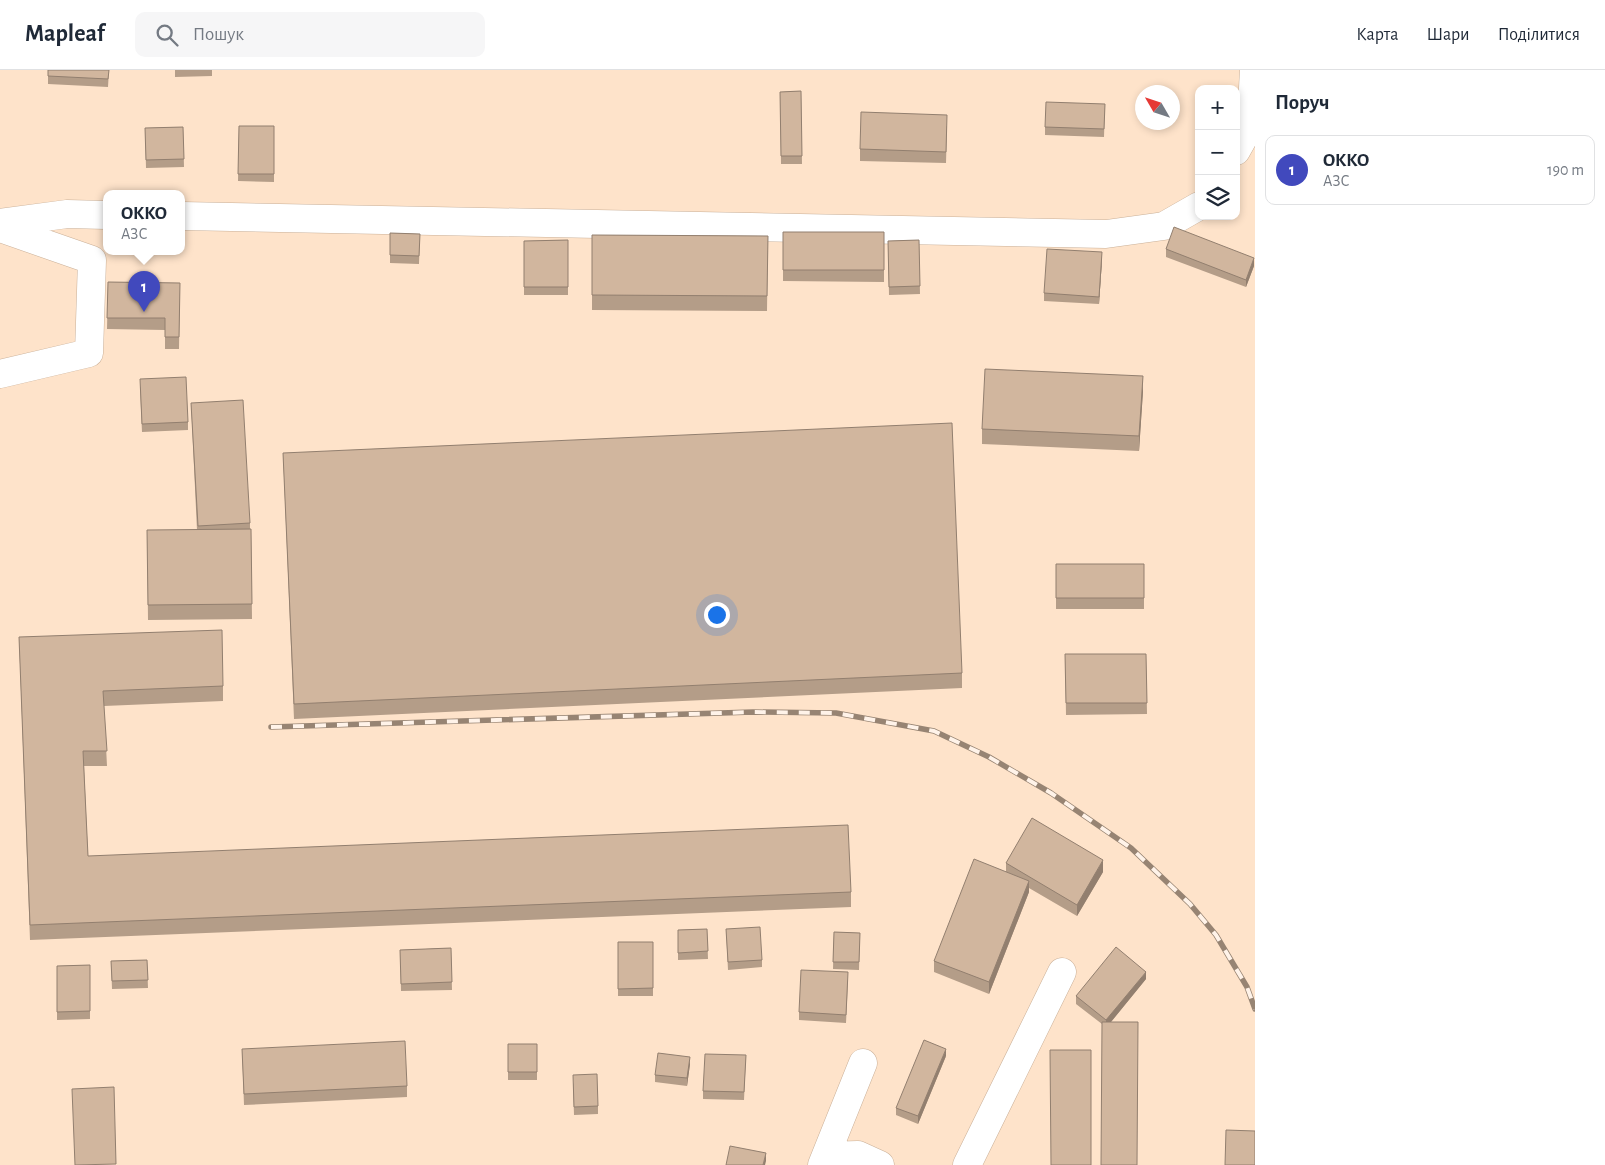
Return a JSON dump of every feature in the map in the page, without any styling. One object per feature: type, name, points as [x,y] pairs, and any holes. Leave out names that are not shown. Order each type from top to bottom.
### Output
[{"type":"street","points":[[1240,144],[1253,123],[1254,70]]},
{"type":"street","points":[[185,216],[1106,234],[1164,226],[1195,208]]},
{"type":"street","points":[[0,224],[67,214],[103,215]]},
{"type":"street","points":[[0,228],[92,260],[89,353],[0,374]]},
{"type":"street","points":[[966,1165],[1062,972]]},
{"type":"street","points":[[863,1062],[824,1161],[858,1156],[880,1165]]},
{"type":"building","points":[[48,70],[109,70],[108,79],[48,76]]},
{"type":"building","points":[[801,91],[802,156],[781,156],[780,92]]},
{"type":"building","points":[[1046,102],[1105,104],[1104,129],[1045,127]]},
{"type":"building","points":[[861,112],[947,115],[946,152],[860,149]]},
{"type":"building","points":[[239,126],[274,126],[274,174],[238,174]]},
{"type":"building","points":[[183,127],[184,159],[146,160],[145,128]]},
{"type":"building","points":[[1174,227],[1254,258],[1246,280],[1166,249]]},
{"type":"building","points":[[783,232],[884,232],[884,270],[783,270]]},
{"type":"building","points":[[390,233],[420,234],[419,256],[390,255]]},
{"type":"building","points":[[592,235],[768,236],[767,296],[592,295]]},
{"type":"building","points":[[568,240],[568,287],[524,287],[524,241]]},
{"type":"building","points":[[919,240],[920,286],[889,287],[888,241]]},
{"type":"building","points":[[1047,249],[1102,252],[1099,297],[1044,293]]},
{"type":"building","points":[[108,282],[180,283],[179,337],[165,337],[165,318],[107,318]]},
{"type":"building","points":[[985,369],[1143,376],[1139,436],[982,429]]},
{"type":"building","points":[[186,377],[188,422],[142,424],[140,379]]},
{"type":"building","points":[[243,400],[250,523],[198,526],[191,403]]},
{"type":"building","points":[[952,423],[962,673],[294,704],[283,453]]},
{"type":"building","points":[[251,529],[252,604],[148,605],[147,530]]},
{"type":"building","points":[[1056,564],[1144,564],[1144,598],[1056,598]]},
{"type":"building","points":[[222,630],[223,686],[103,691],[107,751],[83,751],[88,856],[848,825],[851,892],[30,925],[19,637]]},
{"type":"building","points":[[1065,654],[1146,654],[1147,703],[1066,703]]},
{"type":"building","points":[[1032,818],[1103,860],[1077,905],[1006,863]]},
{"type":"building","points":[[974,859],[1029,881],[989,982],[934,961]]},
{"type":"building","points":[[760,927],[762,960],[728,962],[726,929]]},
{"type":"building","points":[[707,929],[708,951],[678,953],[678,930]]},
{"type":"building","points":[[834,932],[860,933],[859,962],[833,962]]},
{"type":"building","points":[[618,942],[653,942],[653,988],[618,989]]},
{"type":"building","points":[[1116,947],[1146,972],[1106,1020],[1076,996]]},
{"type":"building","points":[[451,948],[452,982],[401,984],[400,950]]},
{"type":"building","points":[[147,960],[148,980],[112,981],[111,961]]},
{"type":"building","points":[[90,965],[90,1011],[57,1012],[57,966]]},
{"type":"building","points":[[801,970],[848,972],[846,1015],[799,1012]]},
{"type":"building","points":[[1102,1022],[1138,1022],[1137,1165],[1101,1165]]},
{"type":"building","points":[[924,1040],[946,1049],[918,1116],[896,1108]]},
{"type":"building","points":[[405,1041],[407,1086],[244,1094],[242,1049]]},
{"type":"building","points":[[508,1044],[537,1044],[537,1072],[508,1072]]},
{"type":"building","points":[[1050,1050],[1091,1050],[1091,1165],[1051,1165]]},
{"type":"building","points":[[658,1053],[690,1057],[687,1078],[655,1075]]},
{"type":"building","points":[[705,1054],[746,1055],[744,1092],[703,1091]]},
{"type":"building","points":[[597,1074],[598,1106],[574,1107],[573,1075]]},
{"type":"building","points":[[114,1087],[116,1164],[75,1165],[72,1089]]},
{"type":"building","points":[[1226,1130],[1255,1131],[1255,1165],[1225,1165]]},
{"type":"building","points":[[730,1146],[766,1153],[763,1165],[726,1165]]},
{"type":"railway","points":[[271,727],[753,712],[836,713],[934,731],[989,757],[1051,793],[1131,848],[1190,904],[1216,935],[1247,987],[1255,1009]]},
{"type":"place","name":"OKKO","points":[[144,312]]}]
